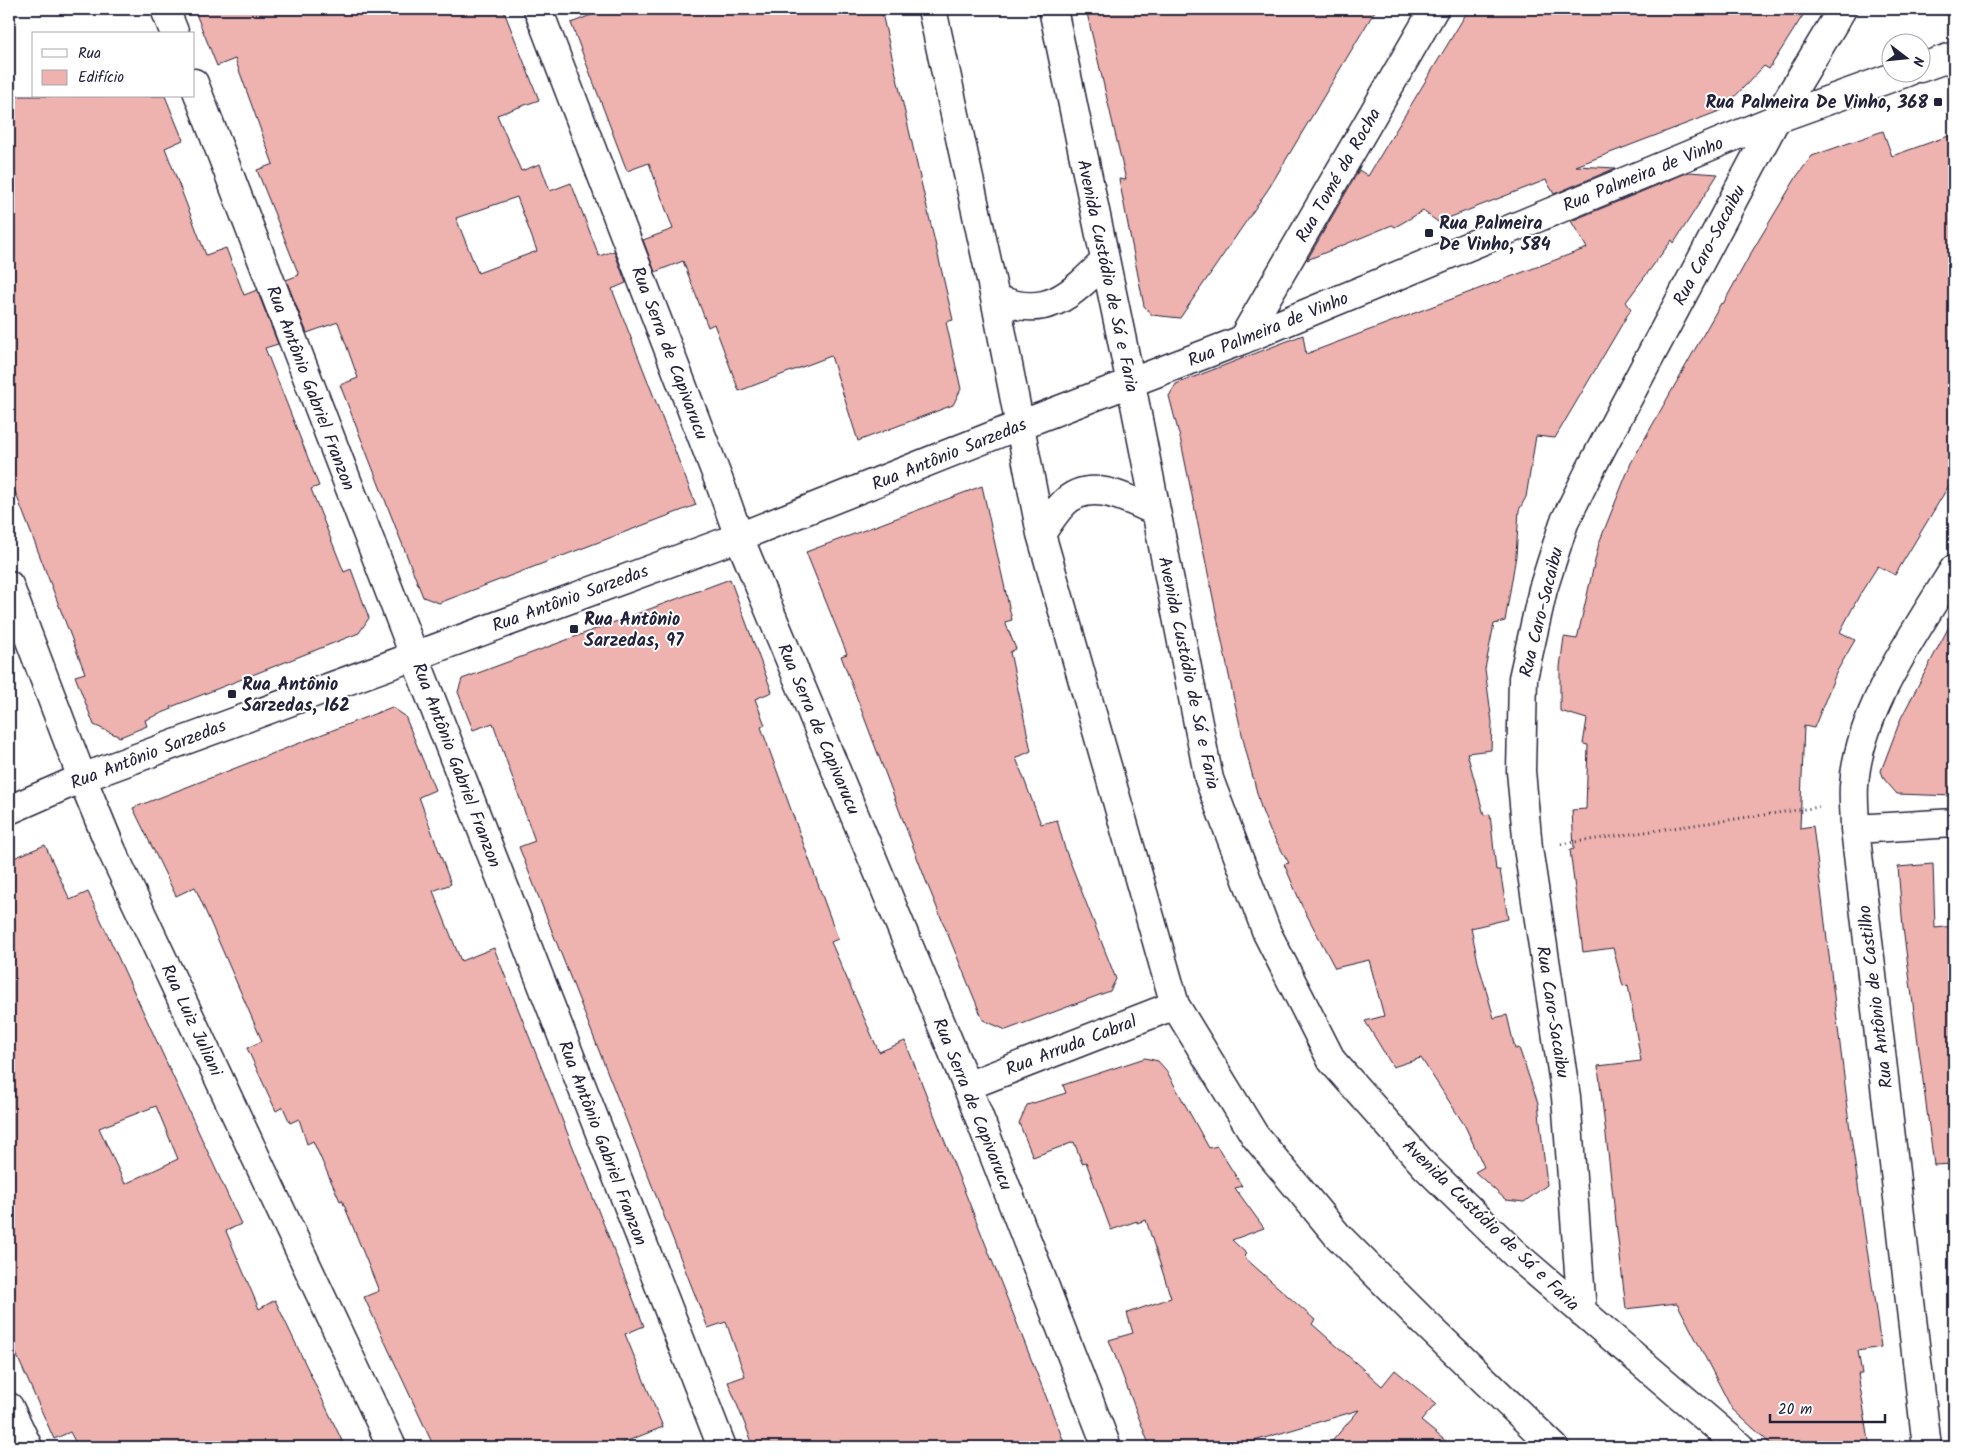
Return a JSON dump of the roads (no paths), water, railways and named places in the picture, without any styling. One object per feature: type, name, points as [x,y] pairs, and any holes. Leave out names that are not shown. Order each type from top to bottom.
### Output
[{"type":"street","points":[[165,9],[174,32]]},
{"type":"street","name":"Rua Serra de Capivarucu","points":[[538,9],[739,537],[967,1086],[1107,1447]]},
{"type":"street","points":[[932,9],[995,298],[1041,534],[1175,1005],[1255,1136],[1338,1236],[1554,1447]]},
{"type":"street","name":"Avenida Custódio de Sá e Faria","points":[[1053,9],[1131,384],[1209,779],[1267,933],[1332,1061],[1426,1167],[1516,1254],[1740,1447]]},
{"type":"street","name":"Rua Tomé da Rocha","points":[[1242,340],[1434,9]]},
{"type":"street","name":"Rua Caro-Sacaibu","points":[[1582,1312],[1566,1097],[1528,848],[1521,771],[1523,678],[1543,589],[1564,523],[1590,470],[1776,120],[1842,9]]},
{"type":"street","points":[[1930,64],[1954,56]]},
{"type":"street","name":"Rua Palmeira de Vinho","points":[[1131,384],[1776,120],[1880,82]]},
{"type":"street","name":"Rua Antônio Gabriel Franzon","points":[[195,86],[722,1447]]},
{"type":"street","points":[[995,298],[1012,306],[1031,308],[1063,299],[1083,283],[1105,261]]},
{"type":"street","name":"Rua Antônio Sarzedas","points":[[9,810],[82,778],[739,537],[1020,425],[1131,384]]},
{"type":"street","points":[[1041,534],[1065,501],[1091,491],[1106,491],[1155,511]]},
{"type":"street","name":"Rua Antônio de Castilho","points":[[1927,1447],[1856,829],[1854,786],[1858,756],[1874,709],[1892,670],[1954,569]]},
{"type":"street","name":"Rua Luiz Juliani","points":[[9,586],[82,778],[112,851],[392,1447]]},
{"type":"street","points":[[1856,829],[1954,823]]},
{"type":"street","name":"Rua Arruda Cabral","points":[[967,1086],[1175,1005]]},
{"type":"street","points":[[9,1407],[28,1447]]},
{"type":"place","name":"Rua Palmeira De Vinho, 368","points":[[1938,102]]},
{"type":"place","name":"Rua Palmeira De Vinho, 584","points":[[1429,233]]},
{"type":"place","name":"Rua Antônio Sarzedas, 97","points":[[574,629]]},
{"type":"place","name":"Rua Antônio Sarzedas, 162","points":[[232,694]]}]
